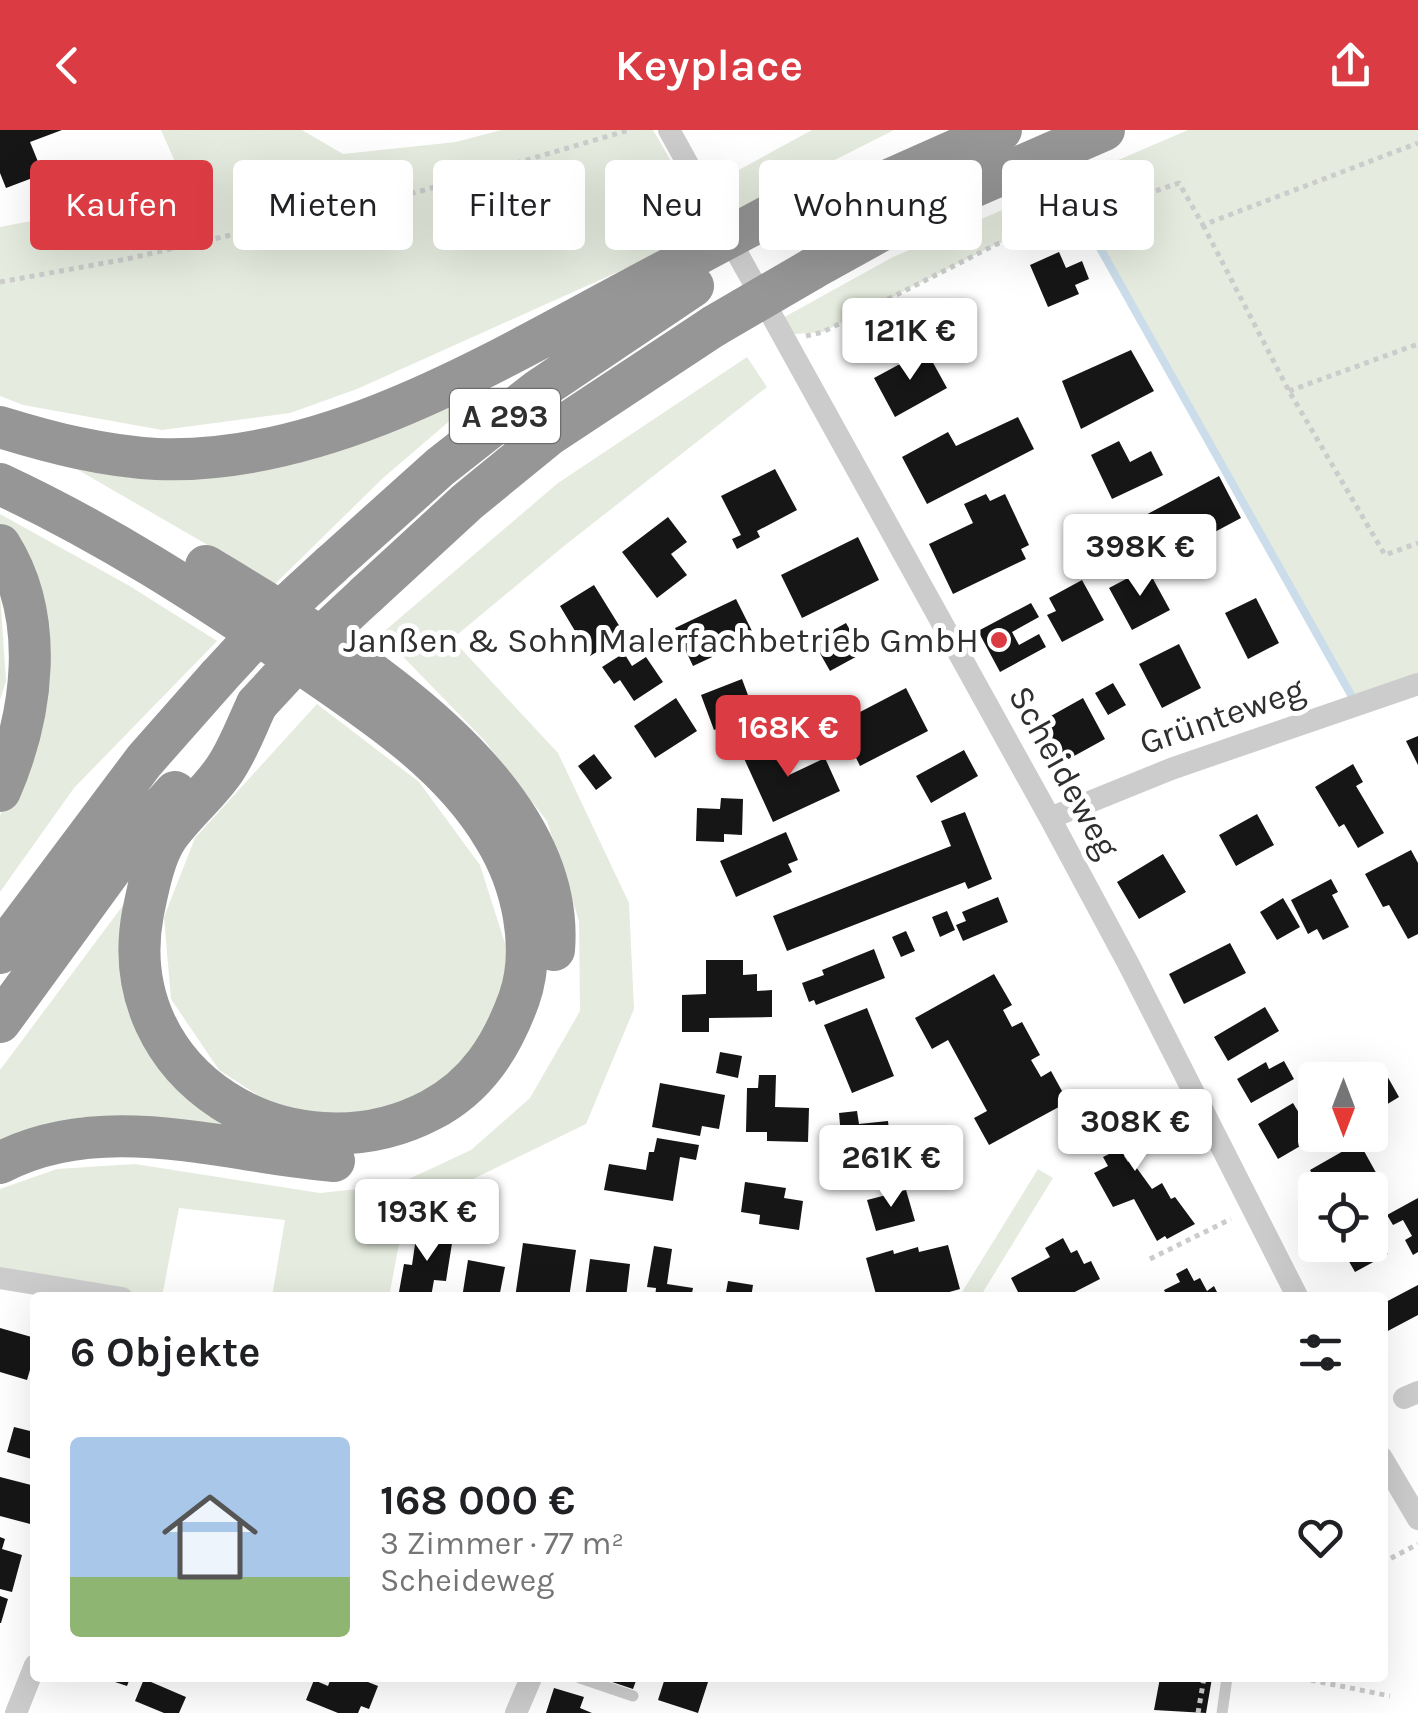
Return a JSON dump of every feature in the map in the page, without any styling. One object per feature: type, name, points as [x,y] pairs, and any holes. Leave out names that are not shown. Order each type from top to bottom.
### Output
[{"type":"highway","name":"A 293","points":[[0,953],[144,761],[219,676],[268,623],[440,467],[687,274],[787,219],[855,194],[1001,130]]},
{"type":"highway","name":"A 293","points":[[0,1022],[134,838],[308,649],[467,502],[549,435],[714,326],[910,214],[1104,130]]},
{"type":"highway","points":[[0,427],[106,455],[160,459],[222,456],[293,444],[364,422],[687,274]]},
{"type":"highway","points":[[0,452],[256,596],[360,666],[464,749],[516,813],[547,880],[555,937],[552,978],[536,1027],[518,1064],[489,1099],[454,1126],[426,1141],[395,1152],[337,1161],[272,1156],[124,1134],[59,1140],[0,1162]]},
{"type":"highway","points":[[0,484],[124,548],[368,710],[426,758],[464,797],[494,836],[523,911],[526,948],[522,992],[507,1031],[489,1062],[467,1086],[433,1110],[393,1126],[350,1133],[309,1133],[268,1124],[230,1106],[203,1087],[180,1062],[160,1032],[147,997],[141,958],[142,916],[166,839],[226,768],[257,704]]},
{"type":"highway","points":[[0,544],[22,594],[30,648],[23,718],[0,791]]},
{"type":"street","name":"Scheideweg","points":[[669,130],[1050,818],[1295,1292]]},
{"type":"street","name":"Grünteweg","points":[[1050,818],[1171,769],[1418,684]]},
{"type":"street","points":[[0,1278],[85,1292]]},
{"type":"street","points":[[1388,1468],[1418,1518]]},
{"type":"street","points":[[16,1713],[30,1678]]},
{"type":"street","points":[[516,1713],[529,1682]]},
{"type":"lane","points":[[592,1682],[633,1696]]},
{"type":"lane","points":[[1222,1713],[1226,1682]]},
{"type":"path","points":[[0,282],[127,260],[421,191],[630,130]]},
{"type":"path","points":[[1203,225],[1418,143]]},
{"type":"path","points":[[786,340],[823,332],[997,244],[1179,184],[1289,390],[1384,555],[1418,543]]},
{"type":"path","points":[[1289,390],[1418,344]]},
{"type":"path","points":[[1150,1259],[1252,1209]]},
{"type":"path","points":[[1388,1559],[1418,1544]]},
{"type":"path","points":[[1198,1713],[1203,1682]]},
{"type":"path","points":[[1322,1682],[1390,1696]]},
{"type":"shaded area","points":[[161,130],[302,130],[343,154],[456,142],[501,130],[653,130],[670,160],[605,160],[605,250],[666,250],[357,389],[290,413],[162,430],[23,405],[0,396],[0,227],[30,221],[30,250],[213,250],[213,160],[174,160]]},
{"type":"shaded area","points":[[812,130],[894,130],[835,160],[759,160],[759,198],[739,208],[739,170]]},
{"type":"shaded area","points":[[1188,130],[1418,130],[1418,684],[1357,706],[1100,250],[1154,250],[1154,160],[1118,160]]},
{"type":"shaded area","points":[[1002,210],[1002,242],[823,332],[794,334],[779,320],[909,250],[982,250],[982,219]]},
{"type":"shaded area","points":[[747,357],[767,387],[452,639],[558,753],[629,903],[634,1009],[586,1124],[405,1212],[390,1292],[273,1292],[285,1220],[179,1208],[163,1292],[90,1292],[0,1278],[0,1189],[57,1169],[135,1164],[320,1193],[396,1185],[471,1150],[530,1098],[580,1011],[579,921],[547,821],[484,740],[381,634],[558,483]]},
{"type":"shaded area","points":[[515,365],[383,478],[275,584],[61,460],[197,474]]},
{"type":"shaded area","points":[[0,514],[128,585],[217,641],[74,788],[0,892],[0,816],[37,710],[0,531]]},
{"type":"shaded area","points":[[0,592],[6,681],[0,700]]},
{"type":"shaded area","points":[[317,704],[419,782],[480,865],[509,956],[497,1030],[445,1088],[369,1119],[282,1111],[219,1070],[171,999],[164,917],[195,838]]},
{"type":"shaded area","points":[[133,892],[127,976],[244,1138],[159,1121],[82,1117],[0,1148],[0,1070]]},
{"type":"shaded area","points":[[1038,1169],[1053,1178],[983,1292],[962,1292]]},
{"type":"building","points":[[0,130],[62,130],[30,142],[37,160],[30,160],[30,179],[6,188],[0,173]]},
{"type":"building","points":[[1059,252],[1066,268],[1082,261],[1089,279],[1075,285],[1079,294],[1048,307],[1030,265]]},
{"type":"building","points":[[926,350],[947,388],[895,417],[874,378]]},
{"type":"building","points":[[1131,350],[1154,391],[1081,429],[1062,381]]},
{"type":"building","points":[[1018,417],[1034,449],[927,504],[902,457],[948,432],[956,446]]},
{"type":"building","points":[[1119,441],[1130,462],[1151,451],[1163,475],[1112,499],[1091,455]]},
{"type":"building","points":[[775,469],[797,510],[757,531],[760,537],[737,549],[732,539],[741,535],[721,496]]},
{"type":"building","points":[[1219,476],[1241,518],[1147,568],[1125,526]]},
{"type":"building","points":[[986,494],[990,501],[1005,494],[1029,545],[1021,549],[1026,559],[953,594],[929,544],[973,523],[964,504]]},
{"type":"building","points":[[668,517],[687,542],[671,554],[687,575],[657,598],[622,552]]},
{"type":"building","points":[[858,537],[879,580],[802,618],[781,575]]},
{"type":"building","points":[[1147,568],[1170,610],[1132,630],[1109,588]]},
{"type":"building","points":[[1082,580],[1104,620],[1062,642],[1047,615],[1056,611],[1049,598]]},
{"type":"building","points":[[594,585],[625,635],[590,656],[560,606]]},
{"type":"building","points":[[1256,598],[1279,643],[1248,659],[1225,613]]},
{"type":"building","points":[[736,599],[755,637],[693,666],[675,628]]},
{"type":"building","name":"Janßen & Sohn Malerfachbetrieb GmbH","points":[[1031,603],[1039,617],[1012,632],[1019,645],[1039,634],[1046,647],[1000,672],[978,631]]},
{"type":"building","points":[[846,623],[863,653],[830,671],[813,641]]},
{"type":"building","points":[[1179,644],[1201,688],[1162,708],[1139,664]]},
{"type":"building","points":[[624,653],[632,666],[646,657],[663,682],[634,701],[620,680],[614,684],[602,667]]},
{"type":"building","points":[[742,679],[755,714],[714,730],[701,695]]},
{"type":"building","points":[[1113,683],[1126,705],[1108,715],[1095,693]]},
{"type":"building","points":[[906,688],[928,731],[860,766],[839,723]]},
{"type":"building","points":[[676,698],[697,731],[655,758],[634,726]]},
{"type":"building","points":[[1083,698],[1105,739],[1056,766],[1033,726]]},
{"type":"building","points":[[781,736],[791,757],[782,761],[789,775],[825,758],[840,791],[773,822],[742,754]]},
{"type":"building","points":[[1418,736],[1418,765],[1406,741]]},
{"type":"building","points":[[964,750],[978,776],[931,803],[916,776]]},
{"type":"building","points":[[594,754],[612,778],[596,790],[578,766]]},
{"type":"building","points":[[1353,764],[1363,782],[1356,786],[1384,833],[1358,848],[1344,824],[1339,827],[1315,787]]},
{"type":"building","points":[[721,798],[743,799],[742,835],[724,834],[724,842],[696,841],[697,808],[720,809]]},
{"type":"building","points":[[965,812],[992,879],[968,889],[965,882],[787,951],[773,916],[951,846],[941,821]]},
{"type":"building","points":[[1257,814],[1274,845],[1236,866],[1219,835]]},
{"type":"building","points":[[786,832],[798,860],[788,864],[792,872],[736,897],[720,861]]},
{"type":"building","points":[[1411,850],[1418,863],[1418,934],[1408,939],[1389,905],[1383,907],[1365,874]]},
{"type":"building","points":[[1163,854],[1186,892],[1139,919],[1117,882]]},
{"type":"building","points":[[1331,879],[1338,892],[1332,895],[1349,927],[1323,940],[1317,929],[1308,934],[1291,900]]},
{"type":"building","points":[[998,897],[1008,922],[963,941],[956,925],[966,921],[962,912]]},
{"type":"building","points":[[1283,898],[1300,927],[1277,940],[1260,912]]},
{"type":"building","points":[[947,911],[955,930],[940,937],[932,917]]},
{"type":"building","points":[[906,931],[915,951],[901,957],[892,937]]},
{"type":"building","points":[[1230,943],[1246,973],[1184,1004],[1169,974]]},
{"type":"building","points":[[874,949],[885,978],[816,1005],[814,1000],[809,1002],[802,983],[824,975],[822,970]]},
{"type":"building","points":[[706,960],[743,960],[743,975],[757,974],[757,991],[772,990],[772,1017],[709,1018],[709,1032],[682,1032],[682,995],[706,994]]},
{"type":"building","points":[[994,974],[1012,1005],[1003,1010],[1012,1027],[1022,1022],[1040,1055],[1031,1060],[1041,1077],[1051,1071],[1068,1102],[989,1145],[974,1118],[987,1111],[948,1040],[932,1049],[915,1018]]},
{"type":"building","points":[[1265,1007],[1279,1031],[1228,1061],[1214,1037]]},
{"type":"building","points":[[867,1008],[894,1076],[852,1093],[824,1025]]},
{"type":"building","points":[[720,1052],[742,1056],[738,1078],[716,1073]]},
{"type":"building","points":[[1284,1061],[1294,1079],[1251,1103],[1237,1079],[1266,1062],[1269,1069]]},
{"type":"building","points":[[759,1075],[776,1075],[775,1107],[809,1108],[808,1142],[767,1141],[767,1132],[746,1132],[747,1088],[758,1088]]},
{"type":"building","points":[[1388,1078],[1399,1097],[1388,1104]]},
{"type":"building","points":[[660,1083],[725,1095],[719,1129],[702,1126],[700,1136],[652,1127]]},
{"type":"building","points":[[1118,1097],[1151,1140],[1124,1156],[1152,1189],[1162,1183],[1171,1199],[1175,1197],[1195,1224],[1167,1239],[1165,1236],[1157,1241],[1134,1199],[1113,1207],[1094,1173],[1108,1166],[1103,1157],[1109,1154],[1092,1123],[1107,1115],[1102,1106]]},
{"type":"building","points":[[1293,1103],[1298,1111],[1298,1147],[1278,1159],[1258,1124]]},
{"type":"building","points":[[857,1111],[859,1124],[888,1121],[893,1168],[857,1171],[854,1145],[842,1147],[839,1113]]},
{"type":"building","points":[[657,1138],[699,1145],[696,1160],[680,1157],[673,1201],[604,1190],[609,1164],[646,1170],[649,1152],[654,1152]]},
{"type":"building","points":[[1342,1152],[1365,1152],[1376,1172],[1311,1172]]},
{"type":"building","points":[[745,1182],[786,1188],[784,1198],[803,1201],[799,1230],[759,1224],[760,1215],[741,1212]]},
{"type":"building","points":[[906,1190],[915,1221],[876,1231],[867,1200]]},
{"type":"building","points":[[1418,1198],[1418,1252],[1413,1255],[1405,1240],[1412,1236],[1403,1220],[1393,1225],[1388,1214]]},
{"type":"building","points":[[417,1231],[453,1237],[446,1281],[434,1280],[432,1292],[399,1292],[404,1264],[412,1265]]},
{"type":"building","points":[[1063,1238],[1071,1253],[1077,1250],[1084,1264],[1091,1261],[1100,1279],[1075,1292],[1018,1292],[1011,1278],[1050,1257],[1045,1248]]},
{"type":"building","points":[[523,1243],[576,1250],[570,1292],[516,1292]]},
{"type":"building","points":[[948,1245],[960,1289],[875,1292],[866,1258],[918,1247],[919,1252]]},
{"type":"building","points":[[654,1246],[672,1249],[667,1284],[693,1288],[692,1292],[656,1292],[656,1288],[647,1287]]},
{"type":"building","points":[[590,1259],[630,1264],[627,1292],[586,1292]]},
{"type":"building","points":[[468,1260],[505,1267],[500,1292],[463,1292]]},
{"type":"building","points":[[1349,1262],[1373,1262],[1355,1272]]},
{"type":"building","points":[[1187,1268],[1194,1281],[1200,1278],[1207,1291],[1214,1286],[1217,1292],[1165,1292],[1180,1282],[1176,1274]]},
{"type":"building","points":[[728,1281],[753,1285],[752,1292],[726,1292]]},
{"type":"building","points":[[1418,1285],[1418,1315],[1388,1331],[1388,1301]]},
{"type":"building","points":[[0,1328],[30,1337],[27,1380],[0,1372]]},
{"type":"building","points":[[14,1427],[30,1431],[30,1459],[7,1452]]},
{"type":"building","points":[[0,1477],[30,1485],[30,1524],[0,1516]]},
{"type":"building","points":[[0,1537],[5,1539],[2,1549],[22,1555],[12,1592],[0,1589]]},
{"type":"building","points":[[0,1596],[8,1599],[1,1623],[0,1623]]},
{"type":"building","points":[[143,1682],[186,1697],[179,1713],[164,1713],[135,1701]]},
{"type":"building","points":[[313,1682],[328,1686],[330,1682],[368,1682],[378,1686],[369,1709],[361,1706],[358,1713],[338,1713],[306,1700]]},
{"type":"building","points":[[612,1682],[636,1682],[633,1689]]},
{"type":"building","points":[[664,1682],[708,1682],[698,1713],[658,1700]]},
{"type":"building","points":[[1159,1682],[1211,1682],[1206,1713],[1154,1710]]},
{"type":"building","points":[[554,1688],[584,1697],[580,1708],[592,1713],[546,1713]]},
{"type":"waterway","points":[[1101,250],[1355,702]]},
{"type":"place","name":"Janßen & Sohn Malerfachbetrieb GmbH","points":[[999,640]]}]
